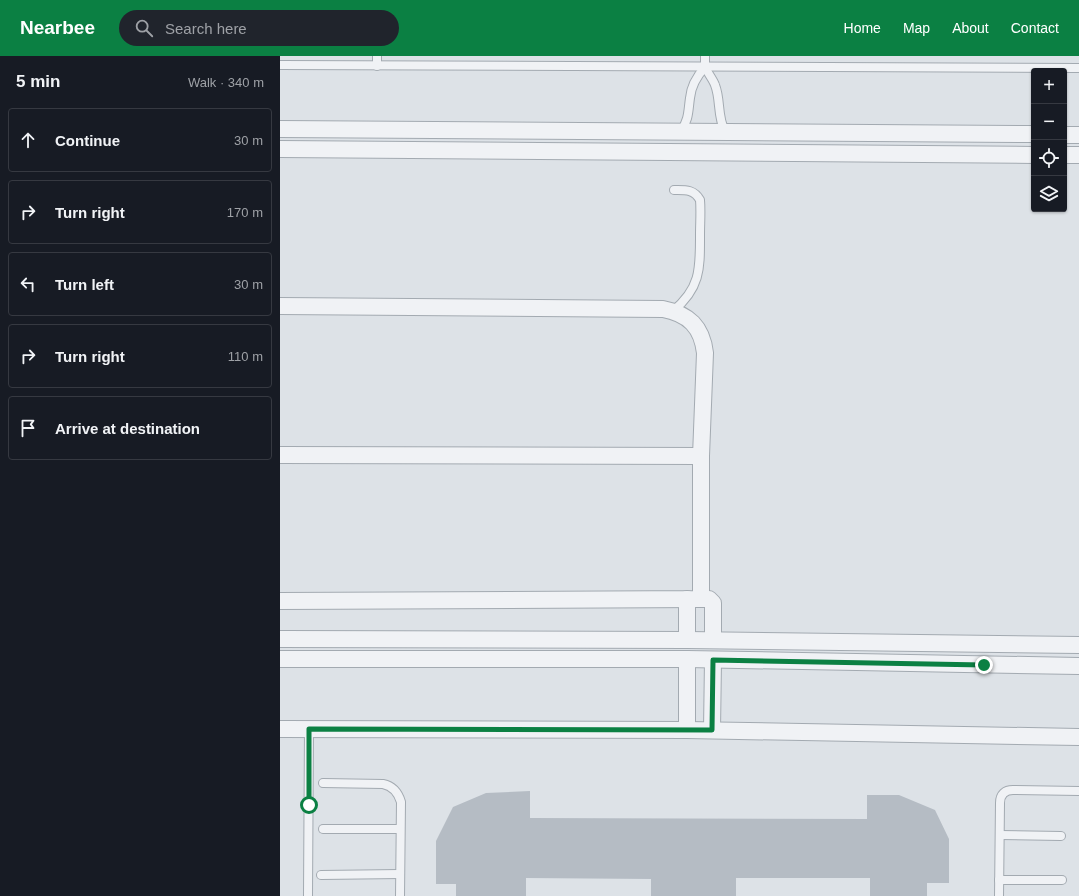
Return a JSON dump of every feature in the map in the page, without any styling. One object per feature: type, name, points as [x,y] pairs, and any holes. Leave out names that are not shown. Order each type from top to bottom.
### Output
[{"type":"street","points":[[280,129],[1031,134]]},
{"type":"street","points":[[1067,134],[1079,135]]},
{"type":"street","points":[[280,149],[1031,155]]},
{"type":"street","points":[[1067,155],[1079,155]]},
{"type":"street","points":[[280,306],[663,309],[683,315],[699,332],[704,345],[705,353],[694,599],[687,640]]},
{"type":"street","points":[[280,456],[701,456]]},
{"type":"street","points":[[280,601],[709,599],[712,602],[713,640]]},
{"type":"street","points":[[280,639],[713,640],[1079,646]]},
{"type":"street","points":[[280,659],[687,659],[1079,666]]},
{"type":"street","points":[[686,730],[687,659]]},
{"type":"street","points":[[712,730],[713,660]]},
{"type":"street","points":[[280,729],[712,730],[1079,737]]},
{"type":"lane","points":[[377,56],[377,66]]},
{"type":"lane","points":[[705,56],[705,67],[716,86],[720,119],[725,132]]},
{"type":"lane","points":[[280,65],[1079,68]]},
{"type":"lane","points":[[681,131],[687,120],[692,89],[699,74],[705,67]]},
{"type":"lane","points":[[673,311],[682,303],[694,285],[698,276],[700,258],[700,200],[690,191],[674,190]]},
{"type":"lane","points":[[308,896],[309,729]]},
{"type":"lane","points":[[323,783],[383,784],[393,788],[399,796],[401,802],[400,896]]},
{"type":"lane","points":[[999,896],[1001,796],[1006,791],[1013,790],[1079,791]]},
{"type":"lane","points":[[323,829],[400,829]]},
{"type":"lane","points":[[1000,835],[1061,836]]},
{"type":"lane","points":[[321,875],[400,874]]},
{"type":"lane","points":[[999,880],[1062,880]]},
{"type":"building","points":[[530,791],[530,818],[867,819],[867,795],[899,795],[935,810],[949,839],[949,883],[927,883],[927,896],[870,896],[870,878],[736,878],[736,896],[651,896],[651,879],[526,878],[526,896],[456,896],[456,884],[436,884],[436,841],[453,807],[486,793]]},
{"type":"route","points":[[309,805],[309,729],[712,730],[713,660],[984,665]]}]
